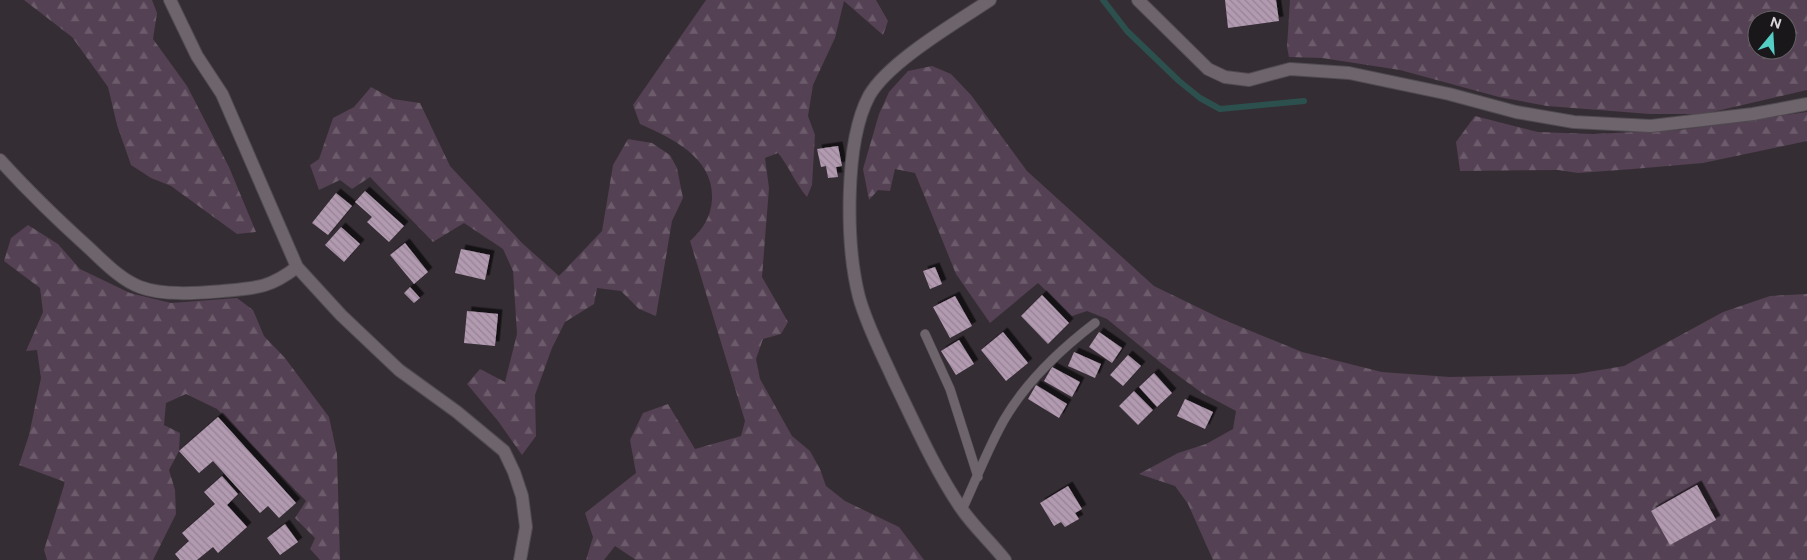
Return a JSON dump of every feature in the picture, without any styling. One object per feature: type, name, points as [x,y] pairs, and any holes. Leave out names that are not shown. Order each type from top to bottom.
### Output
[{"type":"street","points":[[170,0],[197,56],[222,94],[297,267],[341,315],[399,370],[457,412],[504,451],[522,496],[526,528],[520,560]]},
{"type":"street","points":[[990,0],[927,41],[882,80],[876,88],[867,103],[855,140],[850,190],[853,253],[859,297],[876,342],[933,463],[962,510],[1005,560]]},
{"type":"street","points":[[1138,0],[1208,69],[1225,77],[1249,80],[1290,69],[1349,72],[1449,94],[1525,114],[1574,122],[1651,126],[1753,114],[1807,104]]},
{"type":"street","points":[[0,160],[54,217],[108,266],[139,287],[159,292],[203,292],[261,287],[278,281],[297,267]]},
{"type":"lane","points":[[962,510],[1004,420],[1024,390],[1076,338],[1095,323]]},
{"type":"lane","points":[[925,334],[950,389],[978,477]]},
{"type":"green space","points":[[24,0],[152,0],[157,13],[153,39],[187,86],[229,167],[256,232],[237,234],[171,186],[151,178],[131,165],[117,125],[108,87],[72,37]]},
{"type":"green space","points":[[706,0],[876,0],[888,21],[883,35],[844,1],[835,38],[813,85],[808,116],[815,135],[812,185],[807,197],[778,153],[765,158],[769,188],[762,277],[788,322],[781,334],[763,339],[756,359],[760,379],[792,436],[810,451],[820,469],[826,486],[845,501],[899,527],[924,560],[636,560],[615,546],[604,560],[586,560],[593,537],[585,513],[636,473],[630,440],[643,413],[668,404],[695,449],[741,436],[745,421],[690,241],[699,232],[708,217],[712,199],[711,185],[699,161],[689,151],[665,136],[640,124],[633,105]]},
{"type":"green space","points":[[1290,0],[1807,0],[1807,90],[1704,114],[1650,114],[1547,106],[1499,97],[1400,70],[1322,58],[1289,57],[1287,47]]},
{"type":"green space","points":[[932,66],[951,74],[971,95],[1027,171],[1154,286],[1222,319],[1302,352],[1382,372],[1450,377],[1576,374],[1624,366],[1723,312],[1770,296],[1807,294],[1807,560],[1213,560],[1188,504],[1175,486],[1139,474],[1178,453],[1206,444],[1233,429],[1236,411],[1202,393],[1161,363],[1107,319],[1087,311],[1072,316],[1038,283],[990,323],[956,274],[915,173],[895,169],[890,191],[878,190],[869,200],[863,169],[879,114],[889,92],[908,71]]},
{"type":"green space","points":[[371,87],[393,99],[420,103],[450,166],[522,243],[559,276],[602,231],[613,165],[628,139],[652,143],[670,155],[677,168],[683,198],[672,221],[656,316],[639,309],[621,291],[597,288],[594,304],[565,322],[552,348],[535,395],[536,436],[522,455],[498,421],[467,384],[480,369],[505,382],[517,334],[513,271],[503,249],[464,223],[433,242],[370,177],[352,189],[340,180],[319,190],[310,165],[319,159],[333,118],[354,107]]},
{"type":"green space","points":[[1807,112],[1807,141],[1703,163],[1633,169],[1578,173],[1558,170],[1460,171],[1456,142],[1475,116],[1538,132],[1593,134],[1679,130]]},
{"type":"green space","points":[[28,225],[58,244],[80,269],[130,293],[171,303],[237,298],[253,310],[264,336],[285,358],[329,417],[337,454],[340,560],[320,560],[310,549],[315,538],[295,518],[306,501],[217,409],[186,394],[166,403],[164,425],[180,433],[179,451],[169,470],[175,490],[176,514],[153,560],[47,560],[44,550],[65,482],[19,465],[29,435],[41,378],[37,350],[26,351],[43,312],[40,288],[4,261],[11,238]]},
{"type":"building","points":[[1225,0],[1276,0],[1279,21],[1228,28]]},
{"type":"building","points":[[838,146],[842,166],[836,167],[838,177],[828,178],[826,166],[821,167],[817,149]]},
{"type":"building","points":[[365,191],[404,226],[389,242],[367,222],[372,217],[355,202]]},
{"type":"building","points":[[336,193],[352,206],[328,235],[312,223]]},
{"type":"building","points":[[341,227],[360,244],[344,262],[325,245]]},
{"type":"building","points":[[405,243],[428,272],[414,284],[390,255]]},
{"type":"building","points":[[461,249],[490,255],[485,280],[455,273]]},
{"type":"building","points":[[935,267],[942,284],[930,289],[923,271]]},
{"type":"building","points":[[410,287],[420,298],[414,303],[404,293]]},
{"type":"building","points":[[1042,295],[1069,323],[1048,344],[1021,316]]},
{"type":"building","points":[[955,296],[972,326],[950,338],[933,307]]},
{"type":"building","points":[[467,311],[498,314],[495,346],[464,343]]},
{"type":"building","points":[[1003,332],[1028,363],[1006,381],[981,350]]},
{"type":"building","points":[[1099,332],[1122,348],[1112,363],[1089,347]]},
{"type":"building","points":[[959,340],[974,364],[956,375],[941,351]]},
{"type":"building","points":[[1074,352],[1101,364],[1095,378],[1068,366]]},
{"type":"building","points":[[1128,355],[1141,366],[1123,386],[1110,375]]},
{"type":"building","points":[[1052,367],[1080,382],[1072,397],[1044,381]]},
{"type":"building","points":[[1154,373],[1172,393],[1157,407],[1139,387]]},
{"type":"building","points":[[1036,385],[1067,404],[1059,418],[1028,399]]},
{"type":"building","points":[[1134,391],[1153,410],[1138,425],[1119,406]]},
{"type":"building","points":[[1185,399],[1213,412],[1205,429],[1177,416]]},
{"type":"building","points":[[218,417],[296,503],[279,518],[268,506],[260,513],[213,461],[199,473],[179,451]]},
{"type":"building","points":[[222,476],[238,494],[227,505],[247,527],[218,553],[213,547],[197,560],[180,560],[175,554],[189,541],[182,533],[215,504],[204,492]]},
{"type":"building","points":[[1697,485],[1716,520],[1670,545],[1651,511]]},
{"type":"building","points":[[1068,486],[1082,509],[1075,513],[1079,519],[1065,527],[1061,522],[1054,526],[1040,503]]},
{"type":"building","points":[[285,524],[298,542],[280,555],[267,538]]},
{"type":"waterway","points":[[1103,0],[1127,31],[1179,81],[1200,98],[1220,109],[1304,101]]}]
